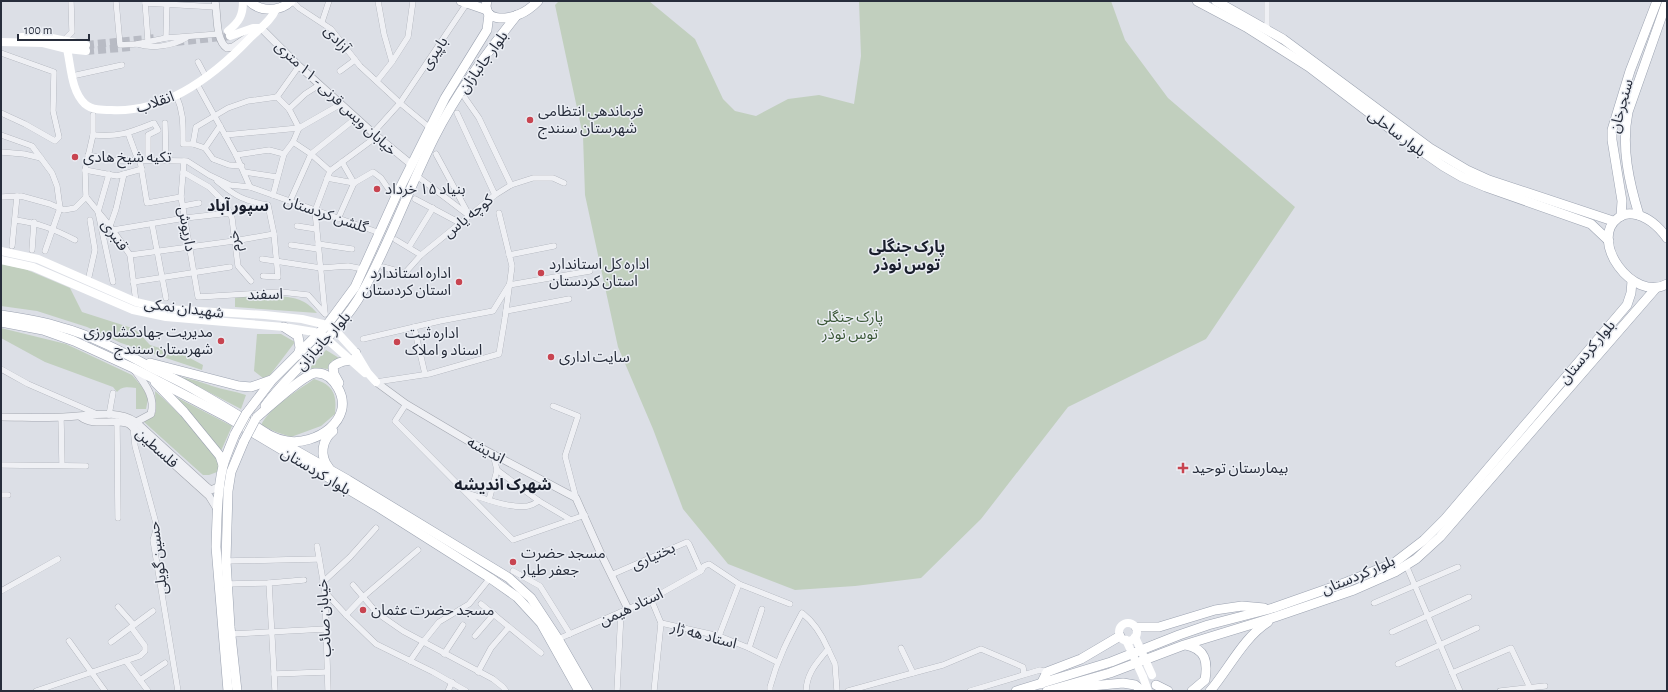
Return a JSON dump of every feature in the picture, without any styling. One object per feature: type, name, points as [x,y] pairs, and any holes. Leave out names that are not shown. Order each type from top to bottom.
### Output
[{"type":"main road","points":[[243,1],[240,20],[229,34],[253,28],[261,28]]},
{"type":"main road","points":[[249,1],[253,5],[262,9],[276,9],[293,2]]},
{"type":"main road","points":[[465,2],[488,8],[499,18],[517,16],[529,10],[538,1]]},
{"type":"main road","name":"بلوار ساحلی","points":[[1198,1],[1246,27],[1309,67],[1443,166],[1462,177],[1486,187],[1591,224],[1608,241]]},
{"type":"main road","name":"بلوار ساحلی","points":[[1216,1],[1267,29],[1315,61],[1430,148],[1454,163],[1489,180],[1617,218],[1631,214],[1639,216]]},
{"type":"main road","name":"سنجرخان","points":[[1608,241],[1609,230],[1617,218],[1622,201],[1612,140],[1612,130],[1630,71],[1657,1]]},
{"type":"main road","name":"سنجرخان","points":[[1639,216],[1627,166],[1625,125],[1628,112],[1666,1]]},
{"type":"main road","name":"بلوار جانبازان","points":[[235,691],[216,546],[217,509],[223,465],[235,434],[246,414],[272,380],[298,356],[327,325],[355,287],[396,196],[450,89],[487,30],[488,8]]},
{"type":"main road","name":"انقلاب","points":[[67,49],[72,76],[82,100],[90,107],[100,110],[132,111],[150,107],[176,95],[206,77],[234,55],[261,28],[276,9]]},
{"type":"main road","name":"بلوار جانبازان","points":[[235,691],[226,561],[228,491],[231,472],[256,419],[279,388],[336,331],[363,292],[434,138],[463,87],[501,35],[517,16]]},
{"type":"main road","points":[[487,30],[497,29],[501,35]]},
{"type":"main road","points":[[1,37],[46,37],[64,40],[86,48],[67,49],[43,43],[1,42]]},
{"type":"main road","points":[[1639,216],[1650,221],[1664,232],[1667,238]]},
{"type":"main road","points":[[1608,241],[1613,257],[1622,271],[1632,281],[1645,287],[1656,288],[1667,284]]},
{"type":"main road","name":"شهیدان نمکی","points":[[1,251],[38,259],[136,302],[166,309],[272,316],[302,319],[327,325]]},
{"type":"main road","name":"شهیدان نمکی","points":[[1,260],[33,267],[133,310],[166,317],[284,327],[320,333]]},
{"type":"main road","name":"بلوار کردستان","points":[[1047,688],[1208,625],[1274,613],[1354,590],[1406,566],[1440,537],[1627,305],[1632,281]]},
{"type":"main road","name":"بلوار کردستان","points":[[1016,691],[1047,688],[1110,673],[1274,613],[1394,563],[1430,535],[1491,473],[1656,288]]},
{"type":"main road","points":[[1630,296],[1638,294],[1642,299],[1642,304]]},
{"type":"main road","name":"بلوار کردستان","points":[[1,315],[61,327],[135,364],[149,377],[225,416],[509,578],[531,598],[555,640],[588,691]]},
{"type":"main road","name":"بلوار کردستان","points":[[1,322],[43,330],[135,364],[194,389],[273,437],[330,469],[346,484],[506,588],[526,605],[555,640],[579,691]]},
{"type":"main road","name":"اندیشه","points":[[327,325],[336,331],[353,357],[376,382]]},
{"type":"main road","points":[[284,327],[298,336],[300,345],[298,356]]},
{"type":"main road","name":"اندیشه","points":[[320,333],[353,357]]},
{"type":"main road","points":[[330,469],[324,463],[322,455],[323,444],[326,436],[339,425],[346,409],[344,394],[334,374],[333,367],[339,362],[353,357]]},
{"type":"main road","points":[[135,364],[239,386],[251,387],[272,380]]},
{"type":"main road","name":"بلوار کردستان","points":[[256,419],[299,382],[313,373],[324,374],[330,377],[336,384],[342,396],[342,410],[340,417],[331,429],[322,434],[298,441],[288,442],[273,437]]},
{"type":"main road","points":[[149,377],[184,412],[220,456],[223,465]]},
{"type":"main road","points":[[1148,691],[1143,677],[1123,638],[1120,628],[1125,623],[1131,623],[1136,627],[1160,627],[1216,610],[1242,606],[1274,613]]},
{"type":"main road","points":[[1210,691],[1259,628],[1274,613]]},
{"type":"main road","points":[[1136,627],[1137,632],[1135,637],[1131,640],[1123,638],[1081,659],[1047,672],[1047,688],[1082,688],[1123,683],[1135,685],[1143,691]]},
{"type":"main road","points":[[1135,637],[1157,688],[1168,691]]},
{"type":"main road","points":[[1184,645],[1195,647],[1203,654],[1207,667],[1205,680],[1192,691]]},
{"type":"street","points":[[64,40],[72,32],[71,1]]},
{"type":"street","points":[[116,1],[120,44],[137,44],[150,47],[182,41],[190,36]]},
{"type":"street","points":[[322,22],[329,1]]},
{"type":"street","points":[[378,1],[384,34],[392,62]]},
{"type":"street","points":[[377,82],[408,37],[414,1]]},
{"type":"street","points":[[1267,1],[1267,29]]},
{"type":"street","points":[[148,41],[145,2],[216,4],[219,34],[222,45],[227,48],[233,47],[261,28]]},
{"type":"street","name":"آزادی","points":[[293,2],[299,8],[332,29],[356,60],[377,82],[430,128]]},
{"type":"street","name":"باپیری","points":[[330,170],[342,162],[374,135],[400,103],[465,2]]},
{"type":"street","points":[[166,38],[167,3]]},
{"type":"street","name":"خیابان ویس قرنی - ۱۱ متری","points":[[261,28],[319,85],[374,135],[412,165]]},
{"type":"street","points":[[137,44],[166,38],[219,34]]},
{"type":"street","points":[[1,53],[54,72],[52,111],[59,137],[55,142],[25,124],[1,113]]},
{"type":"street","points":[[340,71],[356,60]]},
{"type":"street","points":[[198,62],[206,77]]},
{"type":"street","points":[[72,76],[122,65]]},
{"type":"street","points":[[193,144],[196,128],[228,108],[248,101],[277,97],[299,66]]},
{"type":"street","points":[[196,84],[236,155],[250,187]]},
{"type":"street","points":[[289,109],[305,94],[319,85]]},
{"type":"street","points":[[176,95],[182,107],[184,119],[183,144],[193,144],[205,148],[213,159],[229,165],[278,176]]},
{"type":"street","points":[[277,97],[289,109],[299,128]]},
{"type":"street","points":[[465,98],[478,118],[511,185]]},
{"type":"street","points":[[225,135],[299,128],[341,104]]},
{"type":"street","points":[[457,113],[495,195]]},
{"type":"street","points":[[1,196],[17,196],[50,204],[64,210],[75,208],[86,197],[85,170],[92,135],[93,115]]},
{"type":"street","points":[[290,201],[311,154],[356,118]]},
{"type":"street","points":[[92,135],[114,136],[128,133],[154,123],[158,130]]},
{"type":"street","points":[[165,124],[166,160]]},
{"type":"street","points":[[205,148],[220,126]]},
{"type":"street","points":[[273,195],[284,154],[293,142],[299,128]]},
{"type":"street","points":[[148,160],[148,135],[158,130],[165,131]]},
{"type":"street","points":[[128,133],[142,169],[147,203],[181,197]]},
{"type":"street","points":[[1,135],[32,146],[52,174],[57,186],[60,208],[45,251]]},
{"type":"street","points":[[293,142],[311,154],[330,170],[315,211],[327,325]]},
{"type":"street","points":[[236,155],[270,150],[284,154]]},
{"type":"street","points":[[1,152],[24,154],[41,158]]},
{"type":"street","points":[[436,154],[469,216]]},
{"type":"street","name":"گلشن کردستان","points":[[88,155],[110,160],[166,160],[188,162],[209,175],[230,185],[250,187],[338,219],[380,232]]},
{"type":"street","name":"داریوش","points":[[184,161],[181,197],[198,297]]},
{"type":"street","points":[[342,162],[354,183]]},
{"type":"street","points":[[85,170],[117,176],[142,169]]},
{"type":"street","name":"خرم","points":[[183,172],[209,187],[226,203],[232,218],[238,266],[250,281]]},
{"type":"street","points":[[338,219],[354,183],[373,172],[381,178],[392,194],[396,196]]},
{"type":"street","points":[[109,174],[98,212],[114,282]]},
{"type":"street","points":[[124,174],[111,228],[230,213]]},
{"type":"street","points":[[209,175],[232,193],[250,202],[268,205],[274,234],[278,277],[263,276]]},
{"type":"street","points":[[417,176],[469,216]]},
{"type":"street","points":[[327,178],[354,183]]},
{"type":"street","name":"کوچه یاس","points":[[383,267],[405,273],[421,255],[495,195],[511,185],[534,178],[553,178],[564,183]]},
{"type":"street","points":[[12,246],[17,196]]},
{"type":"street","name":"قنبری","points":[[86,197],[130,255],[136,302]]},
{"type":"street","points":[[415,199],[460,223]]},
{"type":"street","points":[[183,206],[199,203]]},
{"type":"street","points":[[409,247],[433,208]]},
{"type":"street","points":[[376,382],[425,374],[499,354],[512,266],[499,213]]},
{"type":"street","points":[[14,220],[34,222],[53,229],[75,240]]},
{"type":"street","points":[[88,281],[95,250],[90,220]]},
{"type":"street","points":[[32,250],[34,222]]},
{"type":"street","points":[[152,224],[166,298]]},
{"type":"street","points":[[297,226],[316,229]]},
{"type":"street","points":[[130,255],[274,234]]},
{"type":"street","points":[[396,240],[421,255]]},
{"type":"street","points":[[291,245],[352,249]]},
{"type":"street","points":[[509,255],[554,246]]},
{"type":"street","points":[[262,259],[277,260],[321,268],[348,266],[363,269]]},
{"type":"street","points":[[133,282],[230,267]]},
{"type":"street","points":[[363,338],[493,312],[509,285],[590,271]]},
{"type":"street","name":"اسفند","points":[[198,297],[281,292],[308,295],[325,314]]},
{"type":"street","points":[[506,311],[569,299]]},
{"type":"street","points":[[414,327],[425,374]]},
{"type":"street","points":[[134,424],[151,414],[153,408],[152,398],[148,388],[135,364]]},
{"type":"street","points":[[1,369],[28,384],[97,414]]},
{"type":"street","points":[[148,388],[149,377]]},
{"type":"street","name":"اندیشه","points":[[376,382],[406,404],[470,442],[576,498]]},
{"type":"street","points":[[109,415],[113,392]]},
{"type":"street","points":[[406,404],[395,421],[512,540],[585,516]]},
{"type":"street","points":[[553,406],[578,416],[565,456],[576,498],[611,575],[625,610],[617,691]]},
{"type":"street","name":"فلسطین","points":[[1,417],[61,418],[81,417],[88,414],[97,414],[126,417],[211,490],[220,486]]},
{"type":"street","name":"فلسطین","points":[[81,417],[87,421],[117,421],[134,424],[209,496],[217,509]]},
{"type":"street","points":[[61,418],[62,465]]},
{"type":"street","points":[[117,421],[118,518]]},
{"type":"street","name":"حسین گویلی","points":[[134,424],[135,446],[157,526],[153,540],[178,691]]},
{"type":"street","points":[[488,500],[497,470],[493,454]]},
{"type":"street","points":[[1,465],[86,466]]},
{"type":"street","points":[[497,470],[539,501],[571,520]]},
{"type":"street","points":[[464,492],[488,500],[521,506],[529,506],[539,501]]},
{"type":"street","points":[[1,495],[8,495]]},
{"type":"street","points":[[324,582],[376,528]]},
{"type":"street","name":"بختیاری","points":[[611,575],[687,542],[701,571]]},
{"type":"street","name":"خیابان صائب","points":[[317,546],[325,592],[328,691]]},
{"type":"street","points":[[346,615],[363,597],[418,550]]},
{"type":"street","points":[[1,591],[58,559]]},
{"type":"street","points":[[226,561],[319,559]]},
{"type":"street","points":[[701,571],[704,566],[709,564],[739,584],[790,604]]},
{"type":"street","points":[[1406,566],[1460,691]]},
{"type":"street","points":[[1374,603],[1458,567]]},
{"type":"street","points":[[513,571],[540,586],[570,634]]},
{"type":"street","name":"استاد هیمن","points":[[555,640],[650,599],[701,571]]},
{"type":"street","points":[[410,661],[439,622],[469,604],[490,578]]},
{"type":"street","points":[[228,584],[304,580]]},
{"type":"street","points":[[269,583],[273,632],[275,691]]},
{"type":"street","points":[[719,636],[739,584]]},
{"type":"street","points":[[353,585],[378,613],[403,631],[493,679],[503,686],[506,691]]},
{"type":"street","points":[[325,592],[376,644],[452,682],[466,691]]},
{"type":"street","points":[[1392,632],[1469,597]]},
{"type":"street","name":"استاد هه ژار","points":[[650,599],[660,623],[719,636],[749,648],[777,662]]},
{"type":"street","points":[[481,604],[541,653]]},
{"type":"street","points":[[36,691],[140,656],[145,651],[145,646],[133,626],[118,606]]},
{"type":"street","points":[[749,648],[762,609]]},
{"type":"street","points":[[111,642],[153,611]]},
{"type":"street","points":[[770,691],[777,662],[802,613],[815,625],[824,638],[835,664],[837,691]]},
{"type":"street","points":[[475,636],[494,614]]},
{"type":"street","points":[[654,691],[660,623]]},
{"type":"street","points":[[444,654],[463,625]]},
{"type":"street","points":[[478,672],[491,648],[509,627]]},
{"type":"street","points":[[1398,664],[1477,628]]},
{"type":"street","points":[[231,634],[326,629]]},
{"type":"street","points":[[69,641],[105,691]]},
{"type":"street","points":[[901,648],[913,673]]},
{"type":"street","points":[[1452,673],[1511,648],[1530,688]]},
{"type":"street","points":[[806,691],[809,675],[828,649]]},
{"type":"street","points":[[848,691],[943,665],[981,649],[1023,667],[1024,674]]},
{"type":"street","points":[[126,661],[148,691]]},
{"type":"street","points":[[140,680],[165,663]]},
{"type":"street","points":[[970,691],[1040,670],[1047,672]]},
{"type":"street","points":[[274,674],[327,672]]},
{"type":"street","points":[[448,691],[452,682]]},
{"type":"street","points":[[1500,691],[1545,686]]},
{"type":"green space","name":"پارک جنگلی توس نوذر","points":[[559,1],[649,1],[695,39],[723,99],[735,111],[756,116],[788,99],[819,95],[854,104],[861,56],[859,1],[1111,1],[1125,40],[1168,98],[1295,207],[1206,339],[1068,407],[981,519],[921,578],[855,586],[795,590],[728,564],[683,509],[653,429],[618,347],[585,195],[583,136],[555,5]]},
{"type":"green space","points":[[1,264],[25,269],[70,288],[82,312],[132,328],[138,332],[150,345],[186,356],[203,365],[202,370],[121,343],[87,327],[37,311],[1,306]]},
{"type":"green space","points":[[279,296],[300,300],[313,308],[317,313],[235,307],[235,297]]},
{"type":"green space","points":[[1,328],[66,344],[132,375],[143,388],[148,399],[146,409],[136,409],[136,388],[123,388],[117,392],[113,387],[45,362],[1,338]]},
{"type":"green space","points":[[257,334],[281,334],[295,342],[270,375],[263,378],[254,371]]},
{"type":"green space","points":[[326,350],[339,358],[332,361],[328,369],[309,369]]},
{"type":"green space","points":[[180,377],[246,395],[241,409]]},
{"type":"green space","points":[[314,379],[326,384],[333,392],[335,396],[335,414],[321,426],[291,437],[261,425],[271,411]]},
{"type":"green space","points":[[155,391],[181,416],[213,453],[220,463],[217,472],[209,475],[203,475],[143,421],[156,412]]},
{"type":"green space","points":[[176,397],[232,426],[221,451]]},
{"type":"tunnel","points":[[176,42],[230,36]]},
{"type":"tunnel","points":[[86,45],[156,38]]},
{"type":"tunnel","points":[[86,51],[131,47]]},
{"type":"place","name":"فرماندهی انتظامی شهرستان سنندج","points":[[530,120]]},
{"type":"place","name":"تکیه شیخ هادی","points":[[75,157]]},
{"type":"place","name":"بنیاد ۱۵ خرداد","points":[[377,189]]},
{"type":"place","name":"اداره کل استاندارد استان کردستان","points":[[541,273]]},
{"type":"place","name":"اداره استاندارد استان کردستان","points":[[459,282]]},
{"type":"place","name":"مدیریت جهادکشاورزی شهرستان سنندج","points":[[221,341]]},
{"type":"place","name":"اداره ثبت اسناد و املاک","points":[[397,342]]},
{"type":"place","name":"سایت اداری","points":[[551,357]]},
{"type":"place","name":"بیمارستان توحید","points":[[1183,468]]},
{"type":"place","name":"مسجد حضرت جعفر طیار","points":[[513,562]]},
{"type":"place","name":"مسجد حضرت عثمان","points":[[363,610]]},
{"type":"district","name":"سپور آباد","points":[[238,205]]},
{"type":"district","name":"پارک جنگلی توس نوذر","points":[[907,255]]},
{"type":"district","name":"شهرک اندیشه","points":[[503,484]]}]
